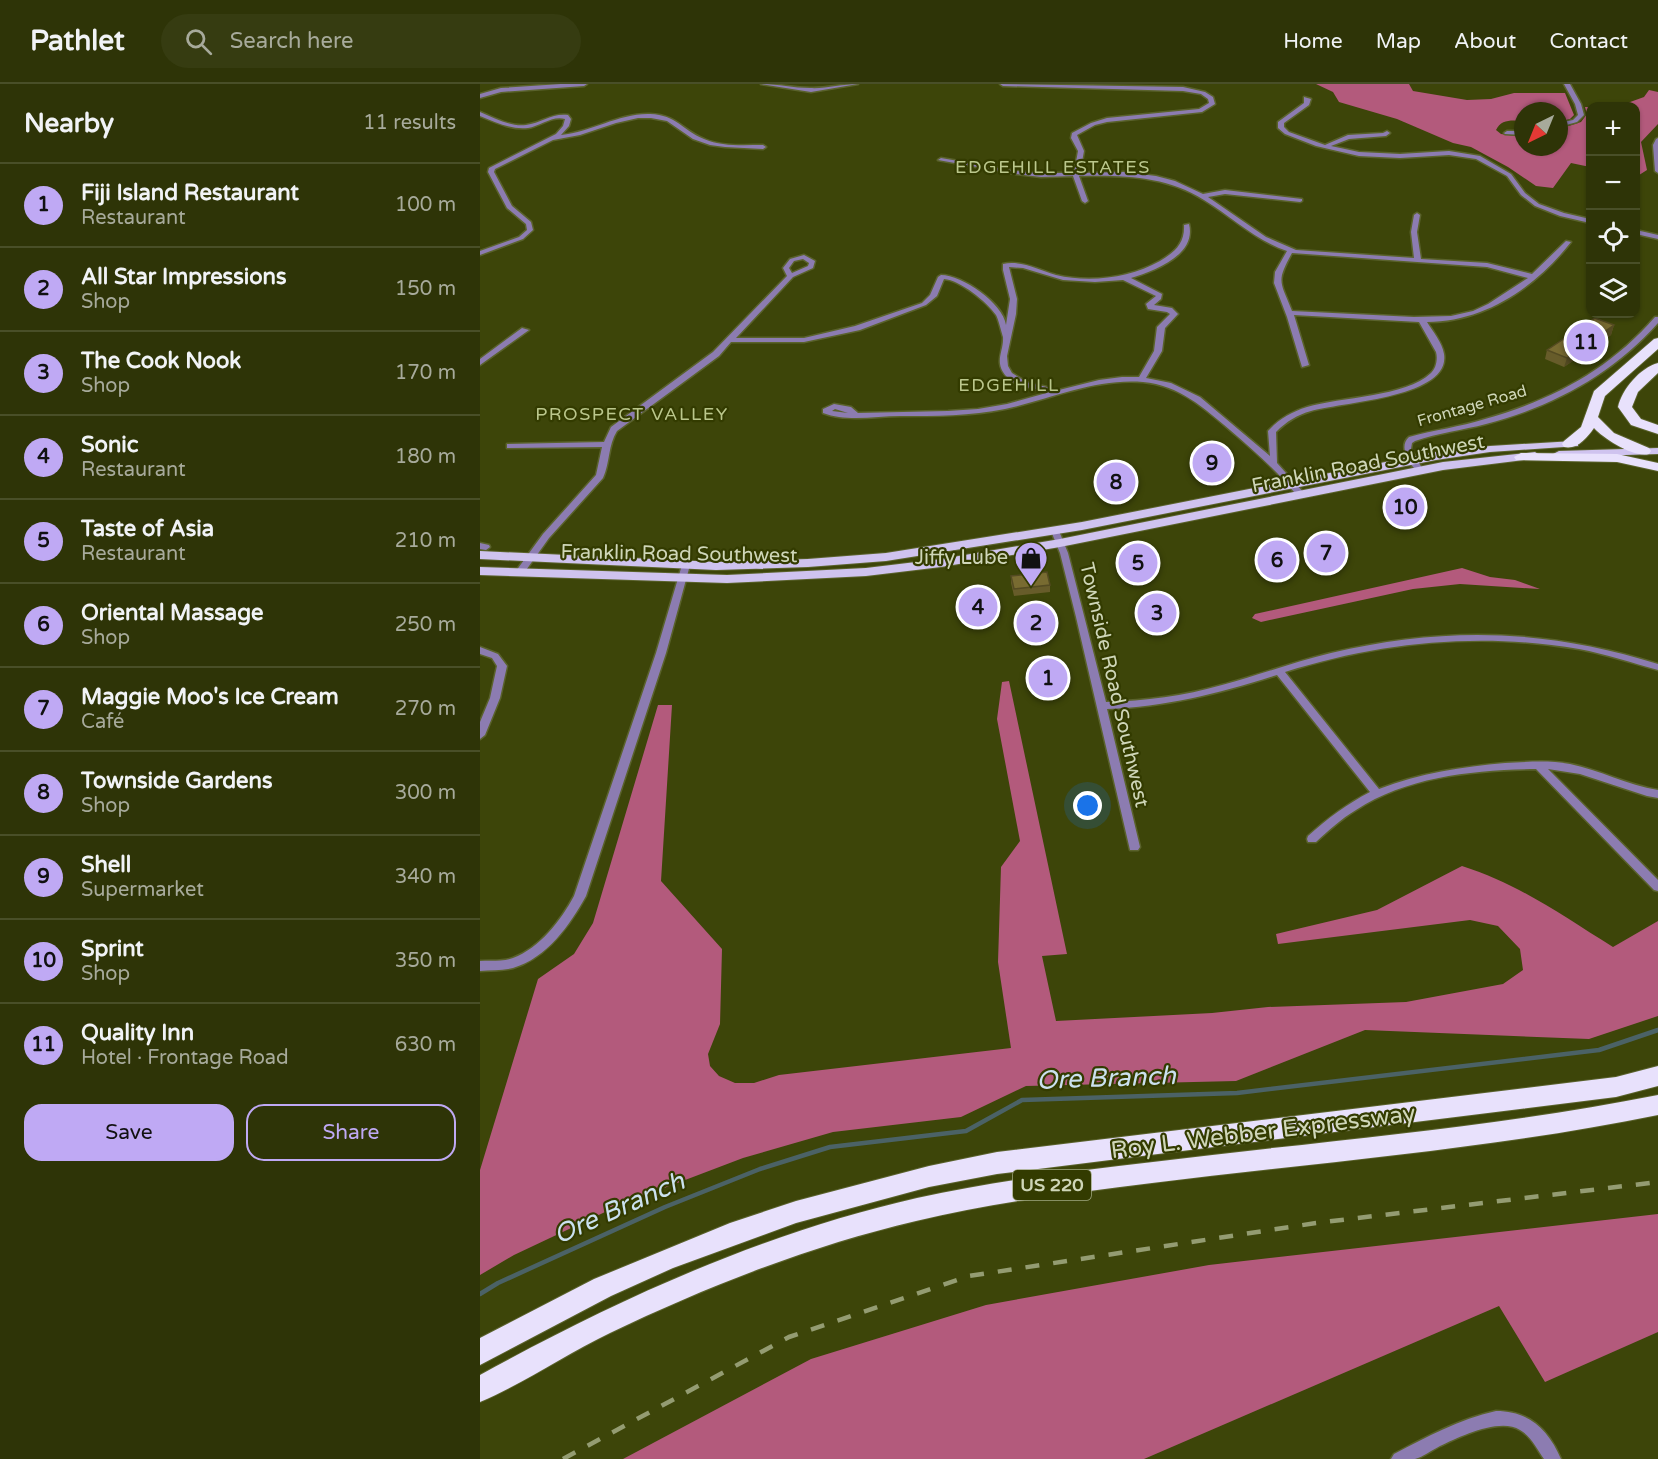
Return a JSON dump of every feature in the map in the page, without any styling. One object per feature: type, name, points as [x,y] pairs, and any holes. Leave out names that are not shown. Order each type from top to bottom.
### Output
[{"type":"highway","points":[[1569,444],[1583,436],[1593,419],[1594,402],[1599,394],[1658,342]]},
{"type":"highway","points":[[1658,367],[1638,384],[1625,401],[1624,407],[1636,422],[1658,430]]},
{"type":"highway","points":[[1593,419],[1603,432],[1618,442],[1651,451]]},
{"type":"highway","points":[[1521,457],[1609,458],[1632,460],[1658,467]]},
{"type":"highway","name":"Roy L. Webber Expressway","points":[[480,1352],[607,1287],[729,1235],[804,1209],[938,1173],[1009,1162],[1616,1087],[1658,1076]]},
{"type":"highway","name":"Roy L. Webber Expressway","points":[[480,1389],[588,1329],[701,1278],[791,1245],[914,1210],[1049,1185],[1547,1125],[1658,1105]]},
{"type":"main road","name":"Franklin Road Southwest","points":[[480,571],[682,578],[848,574],[941,563],[1490,449],[1658,441]]},
{"type":"main road","name":"Franklin Road Southwest","points":[[1416,465],[1651,451]]},
{"type":"main road","name":"Franklin Road Southwest","points":[[482,549],[530,556],[686,565],[759,565],[855,560],[1058,537]]},
{"type":"street","points":[[480,96],[501,90],[584,84]]},
{"type":"street","points":[[764,84],[811,90],[855,84]]},
{"type":"street","points":[[1002,84],[1183,89],[1203,93],[1212,100],[1210,106],[1200,111],[1107,120],[1077,131],[1073,135],[1081,151],[1076,173],[1084,201]]},
{"type":"street","points":[[1567,84],[1581,115],[1575,121],[1568,123]]},
{"type":"street","points":[[1306,98],[1308,99],[1307,104],[1283,121],[1281,128],[1287,133],[1323,147],[1348,153],[1383,156],[1449,153],[1478,157],[1509,176],[1523,194],[1537,205],[1562,215],[1586,220]]},
{"type":"street","points":[[480,114],[519,127],[534,125],[554,116],[566,116],[568,119],[566,126],[553,138]]},
{"type":"street","points":[[480,253],[521,238],[530,230],[529,224],[505,202],[489,167],[553,138],[584,134],[619,120],[651,116],[673,120],[694,137],[708,142],[763,147]]},
{"type":"street","points":[[1323,147],[1341,139],[1387,133]]},
{"type":"street","points":[[1507,133],[1514,133]]},
{"type":"street","points":[[1658,140],[1658,171]]},
{"type":"street","points":[[941,160],[1005,172],[1042,175],[1076,173],[1153,177],[1183,185],[1290,251],[1495,266],[1534,277]]},
{"type":"street","points":[[1202,196],[1225,192],[1300,200]]},
{"type":"street","points":[[1417,215],[1414,232],[1418,260]]},
{"type":"street","points":[[1056,391],[1024,384],[1009,375],[1005,368],[1004,354],[1015,293],[1004,266],[1011,263],[1042,274],[1064,278],[1125,278],[1174,255],[1184,244],[1189,229],[1187,225]]},
{"type":"street","points":[[1640,233],[1658,237]]},
{"type":"street","points":[[1289,313],[1422,320],[1458,318],[1493,304],[1534,277],[1550,265],[1568,242]]},
{"type":"street","points":[[1290,251],[1276,277],[1305,365]]},
{"type":"street","points":[[520,571],[530,556],[600,476],[604,468],[609,436],[621,423],[699,368],[731,340],[791,276]]},
{"type":"street","points":[[731,340],[804,340],[857,328],[924,304],[933,296],[941,277],[947,276],[959,281],[999,314],[1003,320],[1002,328],[1007,337]]},
{"type":"street","points":[[1125,278],[1160,295],[1149,304],[1151,307],[1169,310],[1174,314],[1161,327],[1158,351],[1141,380]]},
{"type":"street","name":"Frontage Road","points":[[1416,465],[1406,445],[1413,439],[1486,421],[1558,394],[1623,355],[1658,319]]},
{"type":"street","points":[[1274,462],[1272,431],[1284,417],[1307,409],[1398,392],[1420,384],[1435,374],[1439,369],[1441,356],[1422,320]]},
{"type":"street","points":[[480,363],[525,330]]},
{"type":"street","points":[[855,414],[970,413],[1009,406],[1056,391],[1108,380],[1141,380],[1168,385],[1194,396],[1274,462],[1297,490]]},
{"type":"street","points":[[510,446],[606,444]]},
{"type":"street","name":"Townside Road Southwest","points":[[1058,537],[1134,847]]},
{"type":"street","points":[[480,966],[516,962],[553,935],[580,896],[653,678],[686,565]]},
{"type":"street","points":[[1101,706],[1145,704],[1185,698],[1334,655],[1376,647],[1486,638],[1573,645],[1658,667]]},
{"type":"street","points":[[480,650],[495,656],[502,666],[495,698],[480,735]]},
{"type":"street","points":[[1279,671],[1377,793]]},
{"type":"street","points":[[1538,765],[1658,887]]},
{"type":"street","points":[[1312,839],[1339,814],[1377,793],[1428,777],[1455,772],[1538,765],[1571,768],[1624,787],[1658,794]]},
{"type":"street","points":[[1399,1459],[1467,1427],[1504,1418],[1525,1424],[1535,1433],[1553,1459]]},
{"type":"shaded area","points":[[1316,84],[1409,84],[1413,91],[1467,100],[1491,99],[1514,93],[1565,93],[1574,115],[1570,119],[1568,120],[1568,102],[1514,102],[1514,121],[1504,122],[1496,130],[1501,134],[1514,136],[1514,156],[1568,156],[1568,126],[1581,122],[1586,115],[1586,166],[1571,163],[1553,188],[1536,186],[1508,167],[1471,147],[1453,143],[1397,119],[1339,102],[1333,92]]},
{"type":"shaded area","points":[[1649,90],[1658,92],[1658,124],[1641,142],[1647,170],[1640,174],[1640,102],[1630,102],[1644,97]]},
{"type":"shaded area","points":[[1462,568],[1490,577],[1515,580],[1540,589],[1460,584],[1413,589],[1261,622],[1252,618],[1255,614]]},
{"type":"shaded area","points":[[1009,681],[1067,954],[1042,956],[1056,1021],[1212,1013],[1268,1007],[1406,1002],[1503,984],[1523,970],[1520,949],[1498,926],[1470,920],[1278,944],[1276,934],[1377,910],[1462,866],[1522,892],[1613,947],[1658,921],[1658,1016],[1589,1039],[1365,1030],[1236,1081],[1026,1086],[961,1117],[833,1132],[743,1158],[622,1204],[514,1255],[480,1275],[480,1170],[538,979],[574,954],[593,923],[658,705],[672,705],[661,881],[722,949],[720,1024],[708,1054],[710,1066],[719,1076],[735,1083],[754,1083],[779,1075],[1011,1048],[998,962],[1001,867],[1020,841],[997,719],[1002,682]]},
{"type":"shaded area","points":[[1658,1214],[1658,1332],[1545,1382],[1499,1306],[1144,1459],[623,1459],[811,1359],[986,1305],[1209,1265]]},
{"type":"building","points":[[1595,318],[1614,325],[1567,358],[1547,350]]},
{"type":"building","points":[[1047,572],[1050,585],[1014,589],[1011,576]]},
{"type":"waterway","name":"Ore Branch","points":[[480,1294],[498,1283],[665,1207],[760,1169],[830,1147],[966,1131],[1022,1100],[1237,1093],[1599,1050],[1658,1030]]},
{"type":"railway","points":[[563,1459],[789,1337],[969,1276],[1316,1223],[1658,1182]]},
{"type":"place","name":"Quality Inn","points":[[1586,342]]},
{"type":"place","name":"Shell","points":[[1212,463]]},
{"type":"place","name":"Townside Gardens","points":[[1116,482]]},
{"type":"place","name":"Sprint","points":[[1405,507]]},
{"type":"place","name":"Maggie Moo's Ice Cream","points":[[1326,553]]},
{"type":"place","name":"Oriental Massage","points":[[1277,560]]},
{"type":"place","name":"Taste of Asia","points":[[1138,563]]},
{"type":"place","name":"Jiffy Lube","points":[[1031,587]]},
{"type":"place","name":"Sonic","points":[[978,607]]},
{"type":"place","name":"The Cook Nook","points":[[1157,613]]},
{"type":"place","name":"All Star Impressions","points":[[1036,623]]},
{"type":"place","name":"Fiji Island Restaurant","points":[[1048,678]]},
{"type":"district","name":"EDGEHILL ESTATES","points":[[1053,167]]},
{"type":"district","name":"EDGEHILL","points":[[1009,385]]},
{"type":"district","name":"PROSPECT VALLEY","points":[[632,414]]}]
